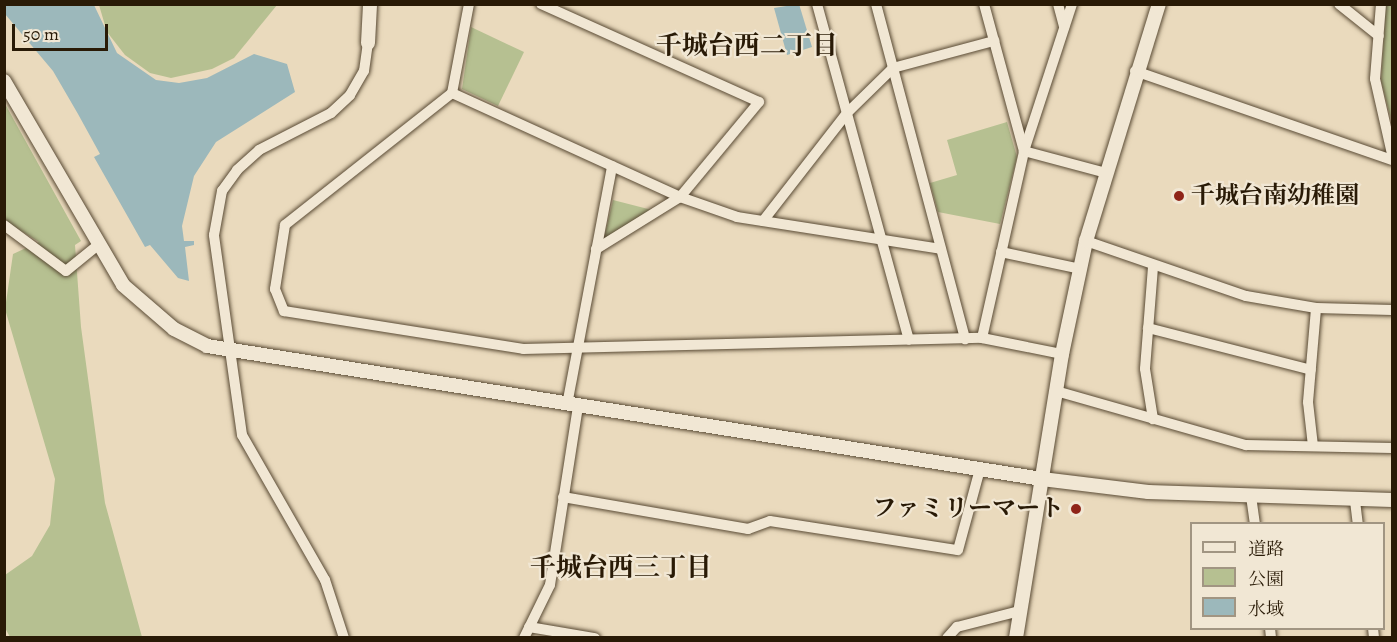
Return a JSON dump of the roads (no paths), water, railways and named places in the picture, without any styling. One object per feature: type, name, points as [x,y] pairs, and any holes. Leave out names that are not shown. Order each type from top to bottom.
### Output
[{"type":"street","points":[[345,638],[325,580],[242,435],[233,354],[214,235],[222,191],[259,150],[331,113],[350,95],[364,71],[370,4]]},
{"type":"street","points":[[469,4],[452,93],[285,225],[275,285],[279,304],[302,316],[371,328],[577,352],[982,338],[1062,354]]},
{"type":"street","points":[[541,4],[759,102],[680,197],[596,249]]},
{"type":"street","points":[[817,4],[909,340]]},
{"type":"street","points":[[876,4],[965,339]]},
{"type":"street","points":[[984,4],[1024,151]]},
{"type":"street","points":[[1058,4],[1064,27]]},
{"type":"street","points":[[982,338],[1024,151],[1072,4]]},
{"type":"street","points":[[1016,638],[1062,354],[1086,241],[1135,71],[1159,4]]},
{"type":"street","points":[[1339,4],[1379,36]]},
{"type":"street","points":[[1381,4],[1375,79],[1392,154]]},
{"type":"street","points":[[763,221],[847,113],[893,68],[994,41]]},
{"type":"street","points":[[1135,71],[1392,160]]},
{"type":"street","points":[[4,81],[98,245],[142,306],[174,329],[233,354],[980,469],[1148,492],[1355,501],[1392,500]]},
{"type":"street","points":[[452,93],[680,197],[763,221],[883,242],[941,249]]},
{"type":"street","points":[[1024,151],[1106,173]]},
{"type":"street","points":[[595,638],[526,632],[550,585],[563,497],[577,352],[612,166]]},
{"type":"street","points":[[4,225],[66,271],[98,245]]},
{"type":"street","points":[[1086,241],[1153,267],[1246,297],[1316,308],[1392,310]]},
{"type":"street","points":[[1001,252],[1080,269]]},
{"type":"street","points":[[1153,267],[1145,369],[1153,419]]},
{"type":"street","points":[[1313,446],[1311,370],[1316,308]]},
{"type":"street","points":[[1148,328],[1311,370]]},
{"type":"street","points":[[1056,391],[1246,445],[1392,448]]},
{"type":"street","points":[[563,497],[748,529],[770,520],[958,550],[980,469]]},
{"type":"street","points":[[1251,496],[1255,522]]},
{"type":"street","points":[[1355,501],[1358,522]]},
{"type":"street","points":[[947,638],[957,627],[1020,611]]},
{"type":"water","points":[[799,4],[812,47],[787,55],[774,8]]},
{"type":"water","points":[[4,5],[94,5],[117,53],[156,80],[179,83],[207,78],[254,54],[287,64],[295,92],[216,142],[194,176],[182,226],[184,241],[194,241],[194,245],[185,247],[189,281],[178,278],[150,245],[145,247],[94,157],[100,154],[53,71],[5,14]]},
{"type":"place","name":"千城台南幼稚園","points":[[1179,196]]},
{"type":"place","name":"ファミリーマート","points":[[1076,509]]},
{"type":"district","name":"千城台西二丁目","points":[[747,46]]},
{"type":"district","name":"千城台西三丁目","points":[[621,568]]}]
